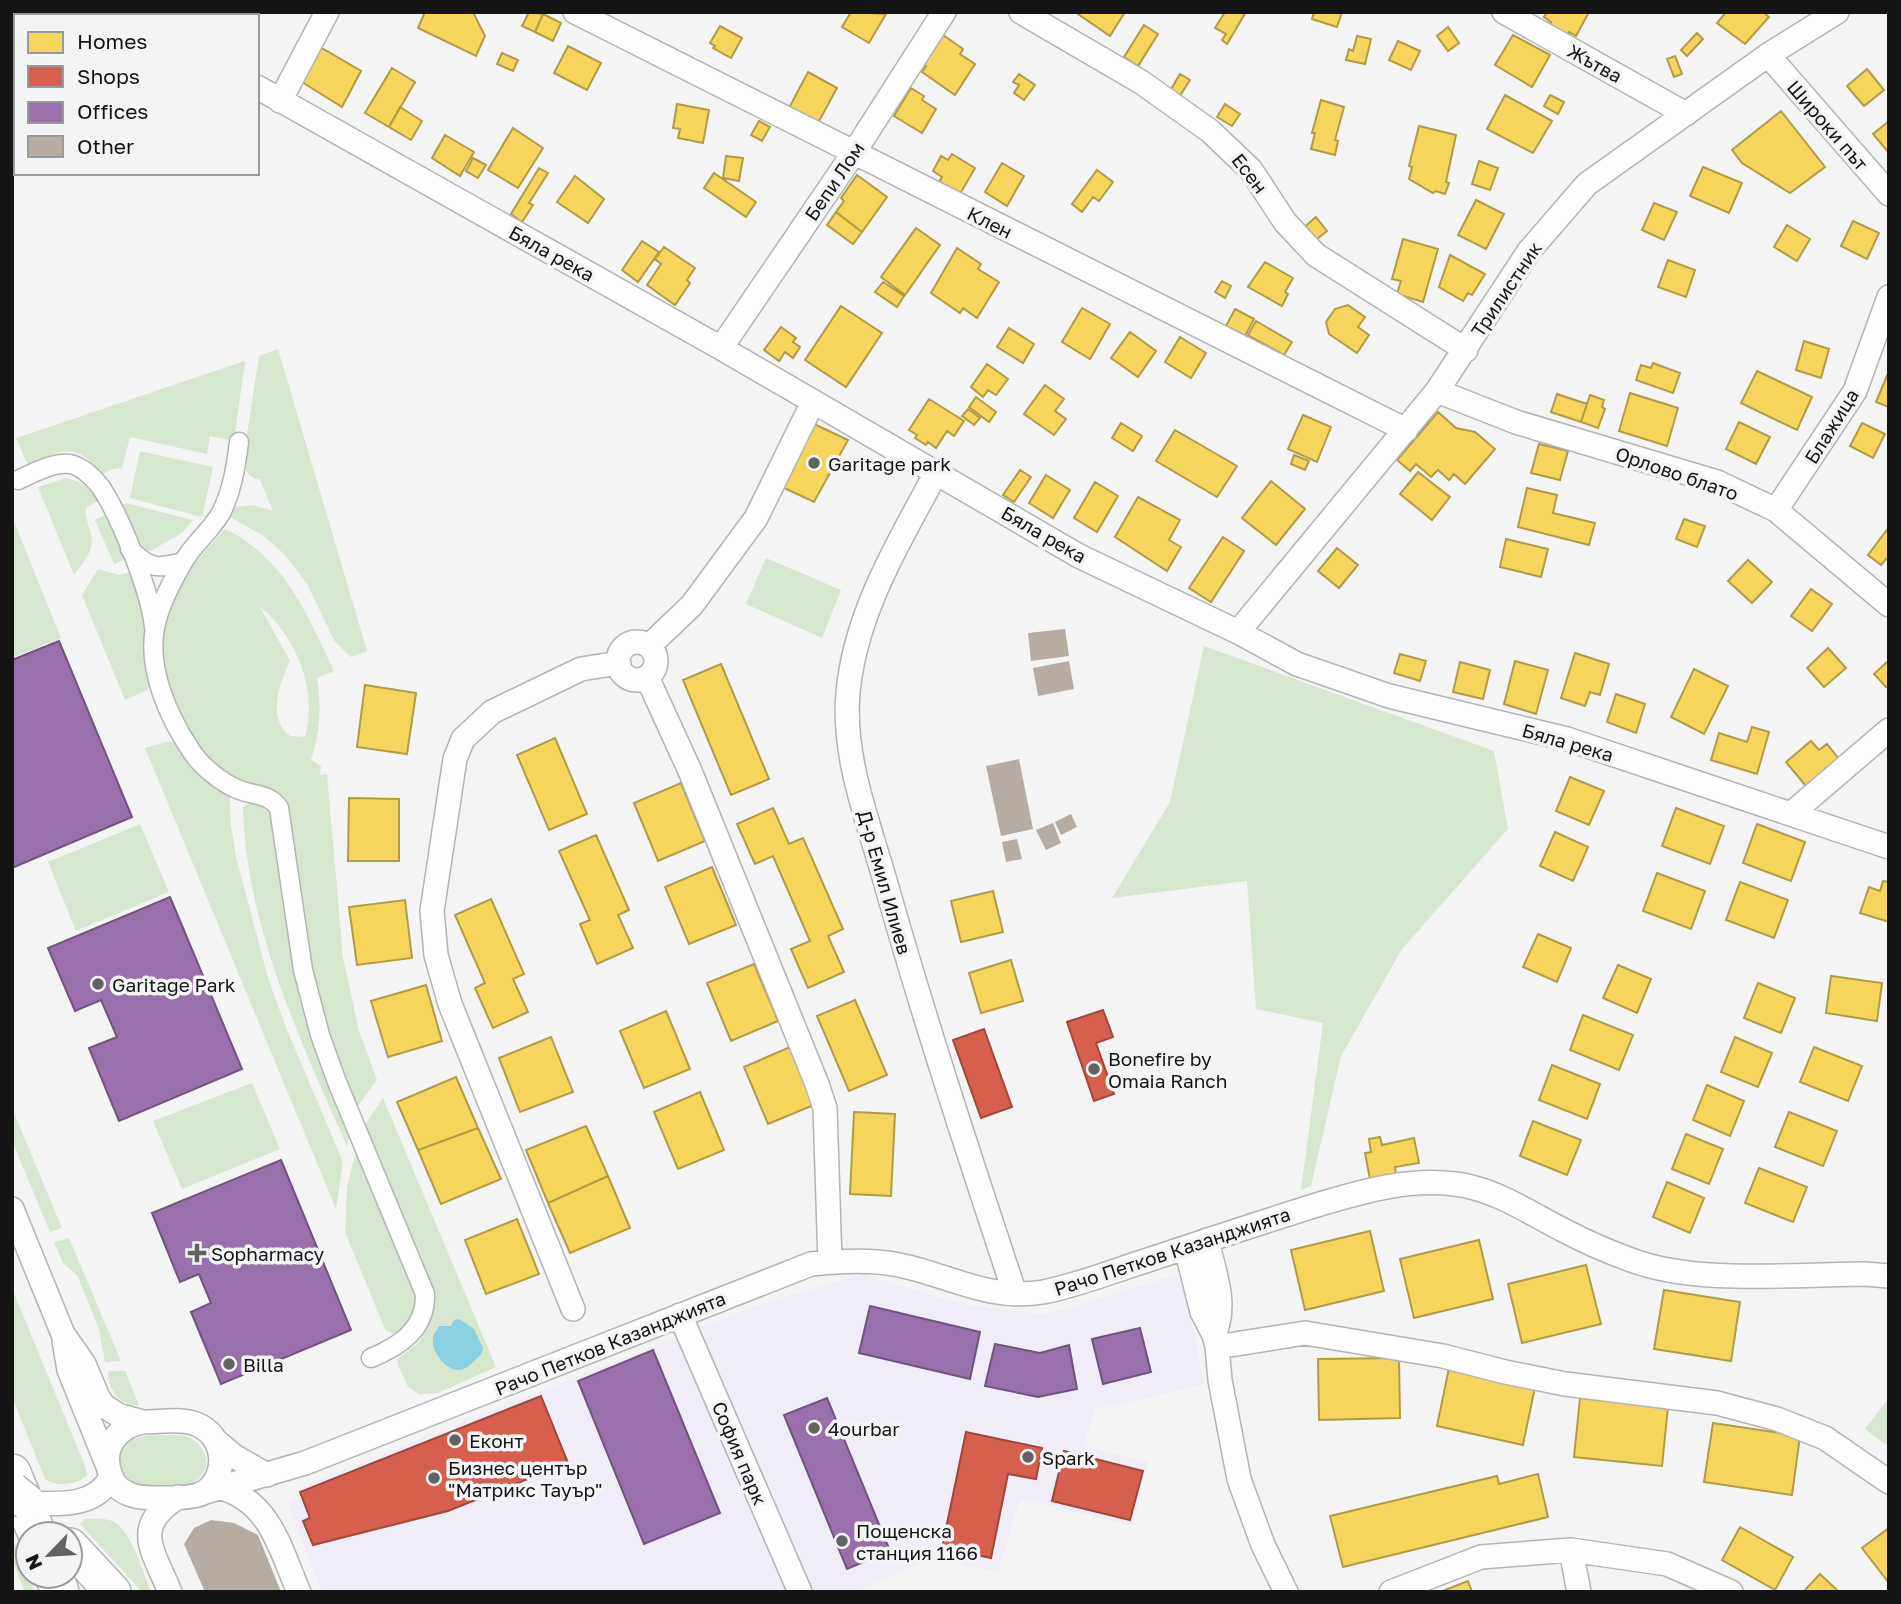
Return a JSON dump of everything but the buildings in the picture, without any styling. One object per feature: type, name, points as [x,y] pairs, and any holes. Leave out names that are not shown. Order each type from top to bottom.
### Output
[{"type":"main road","points":[[22,1500],[44,1520]]},
{"type":"main road","points":[[84,1561],[113,1592]]},
{"type":"street","points":[[280,101],[327,12]]},
{"type":"street","name":"Клен","points":[[575,12],[1406,430]]},
{"type":"street","name":"Бепи Лом","points":[[721,348],[853,154],[944,12]]},
{"type":"street","name":"Есен","points":[[1021,12],[1141,82],[1210,131],[1251,170],[1285,222],[1316,255],[1466,350]]},
{"type":"street","name":"Жътва","points":[[1504,12],[1686,114]]},
{"type":"street","name":"Трилистник","points":[[1238,632],[1437,391],[1529,251],[1587,184],[1768,55],[1837,12]]},
{"type":"street","name":"Широки път","points":[[1768,55],[1889,194]]},
{"type":"street","name":"Бяла река","points":[[259,89],[721,348],[1079,556],[1238,632],[1297,664],[1389,696],[1567,739],[1889,847]]},
{"type":"street","name":"Блажица","points":[[1776,510],[1855,391],[1889,297]]},
{"type":"street","name":"Орлово блато","points":[[1437,391],[1516,422],[1717,482],[1776,510],[1889,605]]},
{"type":"street","points":[[649,646],[692,605],[756,518],[813,402]]},
{"type":"street","points":[[154,631],[158,616],[183,562],[220,514],[235,474],[240,442]]},
{"type":"street","points":[[18,480],[57,465],[70,464],[80,468],[99,484],[130,550],[152,612],[156,669],[174,723],[194,755],[208,769],[236,789],[266,796],[279,808],[303,970],[320,1035],[367,1156],[422,1283],[425,1306],[415,1329],[400,1344],[371,1358]]},
{"type":"street","name":"Д-р Емил Илиев","points":[[936,473],[898,544],[864,620],[853,654],[847,695],[849,739],[857,783],[925,1020],[1015,1294]]},
{"type":"street","points":[[130,550],[142,562],[153,566],[183,562]]},
{"type":"street","points":[[642,643],[649,646],[654,651],[656,666],[647,677],[632,679],[626,675],[619,663],[623,649],[628,644],[642,643]]},
{"type":"street","points":[[573,1309],[450,1004],[436,955],[432,911],[453,771],[463,740],[492,712],[562,677],[589,667],[619,663]]},
{"type":"street","points":[[647,677],[690,771],[825,1108],[830,1262]]},
{"type":"street","points":[[1792,813],[1889,730]]},
{"type":"street","name":"Рачо Петков Казанджията","points":[[212,1491],[267,1475],[399,1427],[811,1264],[895,1264],[977,1289],[1015,1294],[1061,1288],[1241,1228],[1363,1192],[1398,1185],[1443,1183],[1503,1197],[1566,1232],[1633,1261],[1681,1271],[1717,1275],[1889,1276]]},
{"type":"street","points":[[12,1209],[63,1334],[69,1370],[117,1487],[137,1497],[178,1497],[212,1491],[249,1500],[266,1517],[299,1592]]},
{"type":"street","points":[[1196,1244],[1222,1303],[1215,1341],[1240,1479],[1263,1545],[1286,1592]]},
{"type":"street","name":"София парк","points":[[680,1315],[800,1592]]},
{"type":"street","points":[[1215,1341],[1305,1333],[1443,1356],[1565,1384],[1717,1403],[1777,1419],[1825,1438],[1889,1482]]},
{"type":"street","points":[[63,1334],[84,1364],[103,1405],[118,1415],[143,1422],[190,1423],[202,1427],[234,1456],[267,1475],[270,1492],[266,1517]]},
{"type":"street","points":[[22,1500],[61,1504],[83,1500],[100,1492],[109,1471],[108,1448],[116,1434],[126,1427],[143,1422]]},
{"type":"street","points":[[212,1491],[219,1474],[221,1457],[215,1439]]},
{"type":"street","points":[[170,1592],[148,1532],[157,1515],[178,1497]]},
{"type":"street","points":[[1571,1550],[1579,1592]]},
{"type":"street","points":[[1391,1592],[1481,1557],[1571,1550],[1667,1564],[1731,1592]]},
{"type":"shaded area","points":[[1182,1273],[1204,1384],[1094,1410],[1084,1446],[1148,1462],[1133,1526],[1020,1499],[998,1572],[931,1559],[853,1592],[322,1592],[288,1505],[309,1484],[747,1309],[861,1274],[961,1304],[1045,1315]]},
{"type":"green space","points":[[278,349],[367,651],[351,657],[335,642],[307,584],[285,555],[264,536],[230,517],[235,507],[252,505],[273,511],[260,480],[248,474],[243,461],[259,356]]},
{"type":"green space","points":[[245,361],[234,441],[210,436],[207,454],[130,437],[122,468],[101,475],[92,464],[76,453],[58,453],[28,465],[16,438]]},
{"type":"green space","points":[[140,451],[213,467],[202,517],[130,498]]},
{"type":"green space","points":[[66,478],[85,485],[98,501],[86,508],[92,545],[74,575],[38,487]]},
{"type":"green space","points":[[126,503],[193,520],[182,533],[143,555],[120,506]]},
{"type":"green space","points":[[108,513],[128,558],[114,564],[95,520]]},
{"type":"green space","points":[[12,520],[61,638],[12,658]]},
{"type":"green space","points":[[225,529],[246,541],[263,555],[292,589],[334,671],[317,678],[319,719],[311,760],[321,766],[320,775],[327,774],[343,957],[359,1031],[377,1080],[357,1107],[327,1028],[317,989],[283,800],[278,792],[262,792],[234,782],[196,749],[165,685],[159,643],[172,596],[190,568]],"holes":[[[260,607],[273,619],[294,649],[306,684],[309,702],[305,737],[290,736],[278,720],[279,690],[290,661]]]},
{"type":"green space","points":[[766,558],[841,590],[822,638],[746,604]]},
{"type":"green space","points":[[98,569],[119,575],[132,572],[142,608],[150,685],[147,690],[125,700],[82,595]]},
{"type":"green space","points":[[1204,646],[1494,751],[1508,829],[1402,949],[1341,1056],[1311,1186],[1301,1190],[1323,1023],[1256,1009],[1247,881],[1112,898],[1170,802]]},
{"type":"green space","points":[[177,742],[215,786],[230,796],[236,857],[268,978],[343,1162],[336,1209],[145,748]]},
{"type":"green space","points":[[252,801],[262,802],[273,813],[286,923],[296,976],[350,1129],[347,1146],[294,1024],[265,939],[246,851],[243,807]]},
{"type":"green space","points":[[140,824],[169,892],[76,931],[48,862]]},
{"type":"green space","points":[[252,1083],[280,1149],[182,1189],[153,1121]]},
{"type":"green space","points":[[383,1098],[496,1367],[438,1393],[419,1394],[408,1387],[398,1365],[397,1359],[419,1342],[427,1328],[434,1295],[365,1125]]},
{"type":"green space","points":[[12,1108],[62,1228],[50,1232],[12,1141]]},
{"type":"green space","points":[[357,1148],[419,1295],[407,1328],[393,1334],[385,1329],[345,1232],[347,1187]]},
{"type":"green space","points":[[69,1238],[121,1361],[105,1362],[99,1329],[77,1275],[63,1263],[54,1242]]},
{"type":"green space","points":[[12,1288],[85,1466],[87,1475],[73,1483],[61,1484],[45,1479],[12,1397]]},
{"type":"green space","points":[[109,1371],[125,1371],[139,1405],[127,1403],[116,1395],[110,1384]]},
{"type":"green space","points":[[1889,1398],[1889,1447],[1865,1429]]},
{"type":"green space","points":[[181,1435],[195,1441],[204,1452],[206,1466],[198,1479],[187,1484],[151,1486],[134,1483],[124,1475],[119,1461],[120,1450],[125,1443],[145,1436]]},
{"type":"green space","points":[[106,1519],[119,1525],[136,1552],[151,1592],[142,1592],[84,1528],[84,1520]]},
{"type":"green space","points":[[12,1537],[14,1564],[12,1559]]},
{"type":"water","points":[[459,1319],[474,1329],[483,1348],[481,1355],[471,1364],[458,1370],[441,1360],[435,1351],[433,1340],[439,1326],[451,1326],[454,1320]]},
{"type":"place","name":"Garitage park","points":[[814,463]]},
{"type":"place","name":"Garitage Park","points":[[98,984]]},
{"type":"place","name":"Bonefire by Omaia Ranch","points":[[1094,1069]]},
{"type":"place","name":"Sopharmacy","points":[[197,1253]]},
{"type":"place","name":"Billa","points":[[229,1364]]},
{"type":"place","name":"4ourbar","points":[[814,1428]]},
{"type":"place","name":"Еконт","points":[[455,1440]]},
{"type":"place","name":"Spark","points":[[1028,1457]]},
{"type":"place","name":"Бизнес център \"Матрикс Тауър\"","points":[[434,1478]]},
{"type":"place","name":"Пощенска станция 1166","points":[[842,1541]]}]
